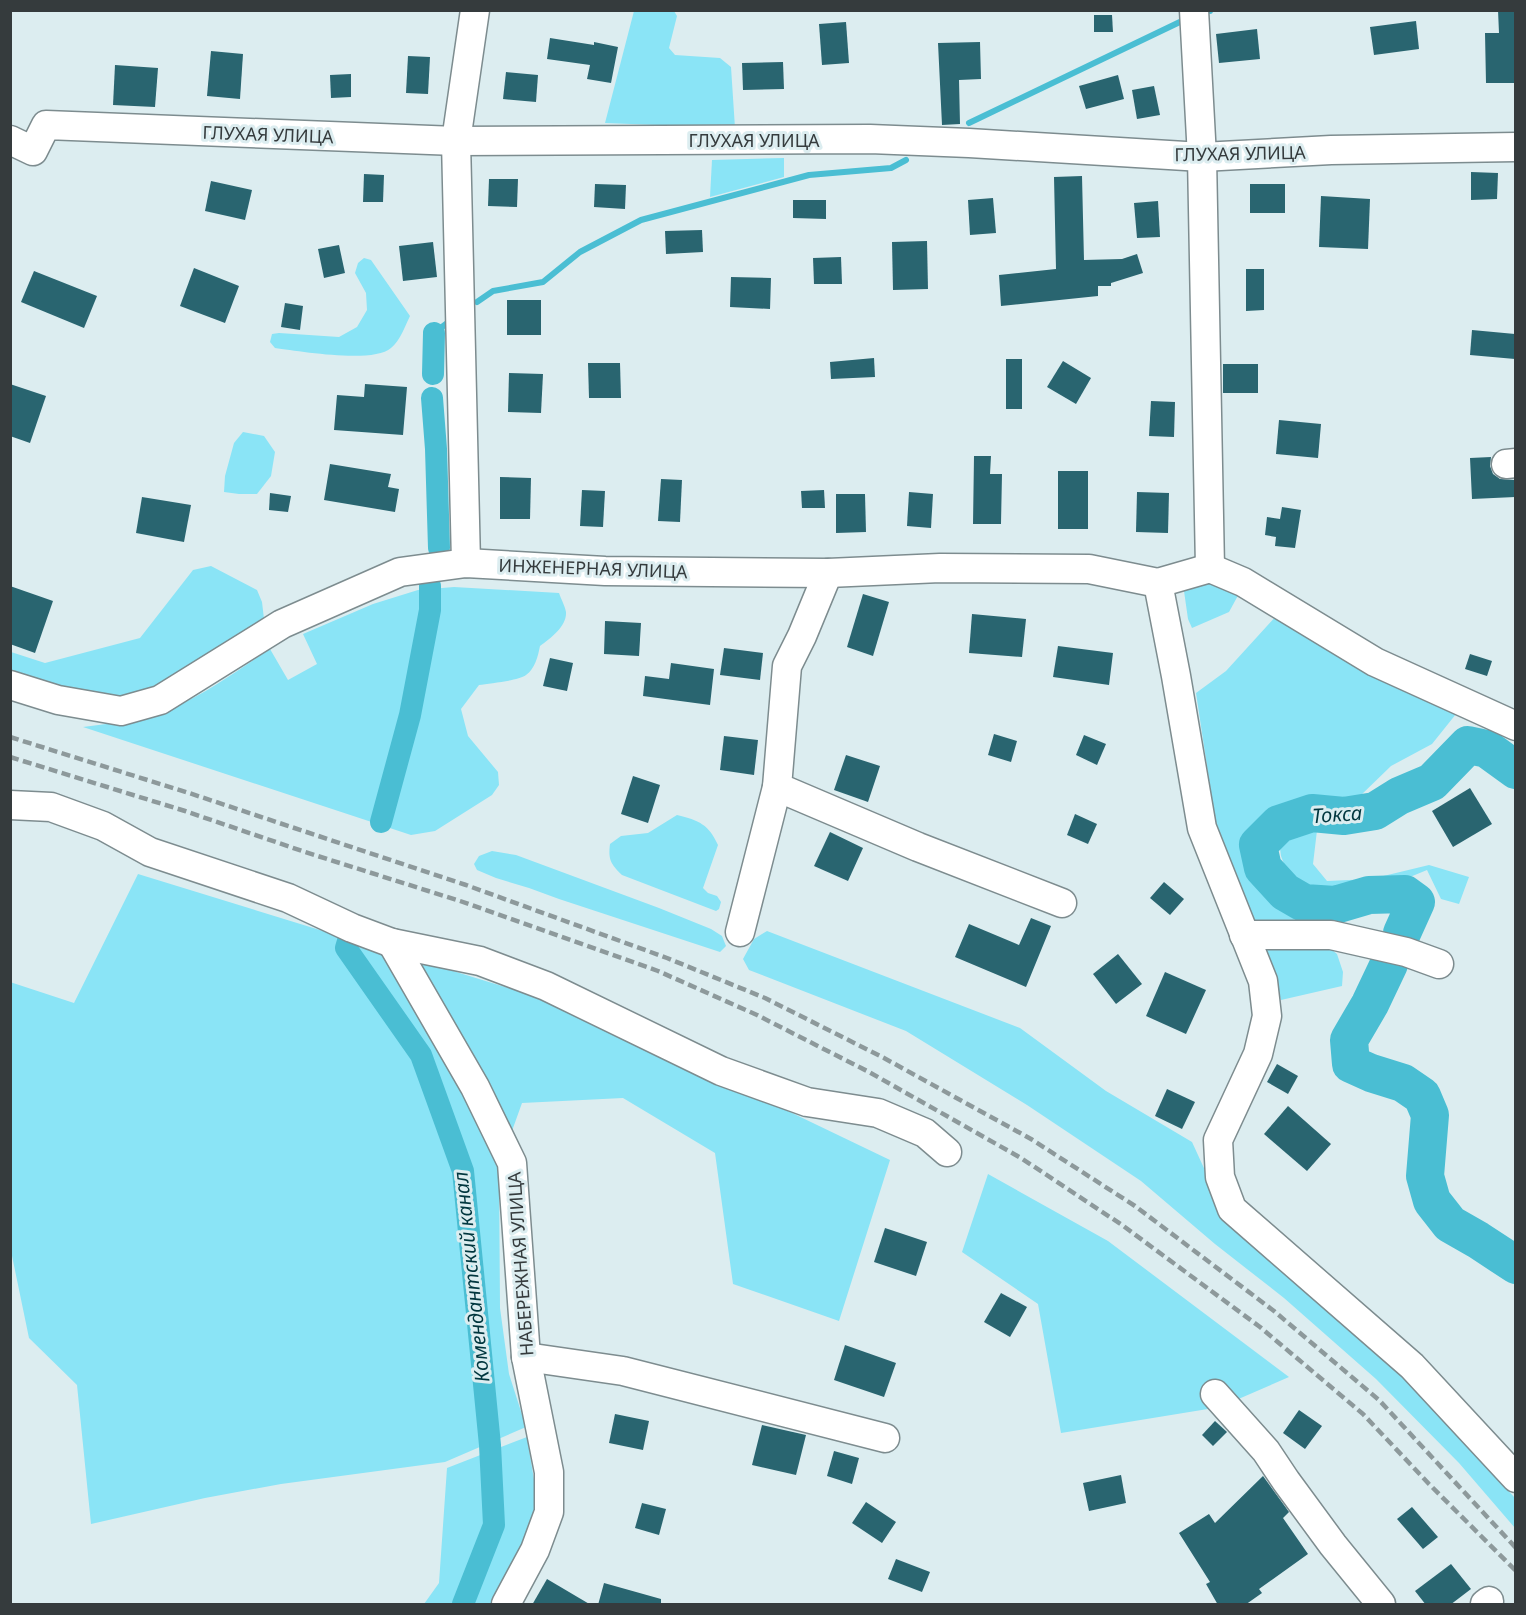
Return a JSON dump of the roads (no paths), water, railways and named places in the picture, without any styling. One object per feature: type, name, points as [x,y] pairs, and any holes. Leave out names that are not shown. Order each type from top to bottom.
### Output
[{"type":"street","points":[[466,563],[456,141],[475,10]]},
{"type":"street","points":[[1194,10],[1202,157],[1210,568],[1243,582],[1375,662],[1515,726]]},
{"type":"street","name":"ГЛУХАЯ УЛИЦА","points":[[10,140],[33,151],[46,125],[456,141],[870,139],[1202,157],[1331,150],[1515,147]]},
{"type":"street","name":"ИНЖЕНЕРНАЯ УЛИЦА","points":[[10,685],[58,700],[121,711],[160,700],[282,624],[400,572],[466,563],[605,571],[828,573],[940,568],[1089,569],[1158,583],[1210,568]]},
{"type":"street","points":[[740,932],[777,788],[787,666],[828,573]]},
{"type":"street","points":[[1158,583],[1202,828],[1263,981],[1267,1016],[1258,1054],[1218,1140],[1220,1177],[1232,1209],[1412,1366],[1515,1478]]},
{"type":"street","points":[[777,788],[918,847],[1062,903]]},
{"type":"street","points":[[10,805],[51,807],[103,826],[150,852],[288,898],[352,928],[392,943],[480,961],[546,986],[721,1071],[807,1102],[878,1113],[925,1133],[947,1152]]},
{"type":"street","points":[[1244,935],[1331,935],[1406,952],[1439,964]]},
{"type":"street","name":"НАБЕРЕЖНАЯ УЛИЦА","points":[[392,943],[475,1087],[512,1163],[526,1357],[549,1472],[549,1512],[535,1550],[506,1605]]},
{"type":"street","points":[[526,1357],[622,1371],[885,1438]]},
{"type":"street","points":[[1215,1394],[1266,1451],[1333,1545],[1381,1605]]},
{"type":"waterway","name":"Комендантский канал","points":[[969,123],[1184,20]]},
{"type":"waterway","name":"Комендантский канал","points":[[477,302],[493,291],[543,282],[580,252],[641,220],[809,175],[891,168],[906,160]]},
{"type":"waterway","name":"Комендантский канал","points":[[434,333],[450,321]]},
{"type":"waterway","name":"Комендантский канал","points":[[433,374],[434,333]]},
{"type":"waterway","name":"Комендантский канал","points":[[432,398],[439,548]]},
{"type":"waterway","name":"Комендантский канал","points":[[381,822],[410,715],[430,610],[430,586]]},
{"type":"waterway","name":"Токса","points":[[1402,933],[1416,902],[1405,894],[1369,895],[1335,905],[1304,903],[1285,892],[1263,868],[1258,845],[1279,824],[1312,813],[1344,816],[1375,811],[1399,796],[1432,782],[1468,745],[1487,749],[1516,770]]},
{"type":"waterway","name":"Комендантский канал","points":[[349,938],[346,948],[421,1055],[463,1171],[490,1445],[494,1525],[463,1604]]},
{"type":"waterway","name":"Токса","points":[[1389,964],[1370,1004],[1349,1040],[1351,1064],[1403,1083],[1422,1096],[1430,1115],[1425,1176],[1432,1201],[1450,1224],[1516,1265]]},
{"type":"railway","points":[[10,737],[189,793],[466,885],[667,958],[765,998],[884,1058],[1031,1139],[1135,1206],[1274,1311],[1379,1400],[1516,1548]]},
{"type":"railway","points":[[10,757],[185,811],[460,901],[658,971],[757,1015],[869,1072],[1021,1158],[1122,1225],[1260,1327],[1363,1414],[1516,1571]]}]
